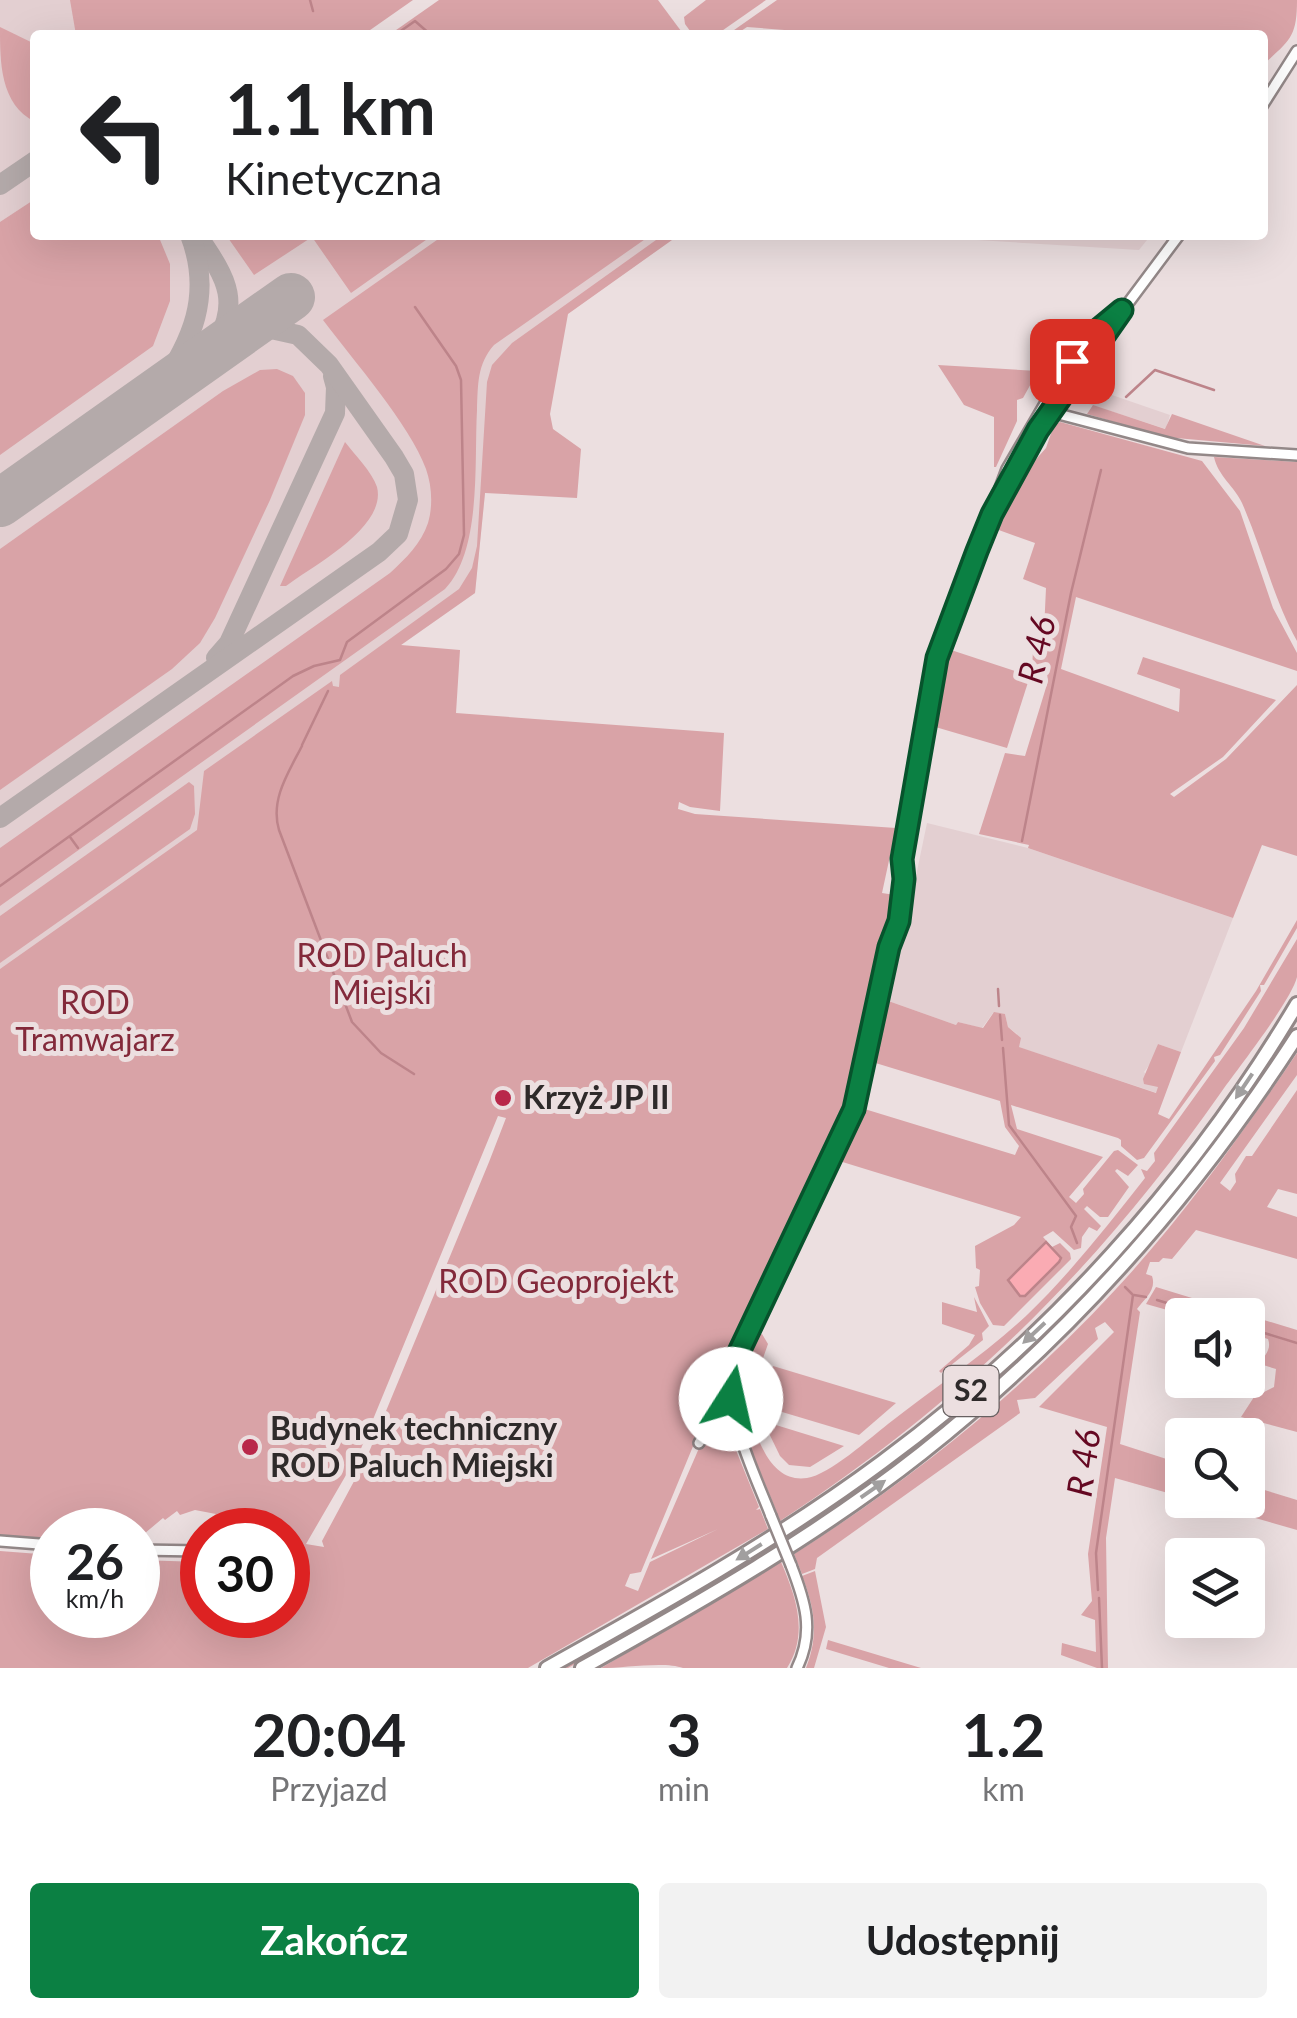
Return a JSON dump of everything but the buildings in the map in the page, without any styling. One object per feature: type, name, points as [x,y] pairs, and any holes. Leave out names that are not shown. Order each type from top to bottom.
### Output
[{"type":"highway","name":"S2","points":[[547,1668],[696,1584],[805,1516],[886,1460],[988,1376],[1051,1317],[1139,1222],[1232,1104],[1297,1004]]},
{"type":"highway","name":"S2","points":[[582,1668],[814,1530],[920,1454],[1022,1367],[1087,1304],[1203,1171],[1297,1036]]},
{"type":"street","points":[[1268,97],[1297,52]]},
{"type":"street","points":[[739,1351],[854,1109],[889,947],[899,921],[902,859],[934,671],[992,514],[1045,411],[1175,240]]},
{"type":"street","points":[[1045,411],[1188,448],[1297,455]]},
{"type":"street","points":[[777,1260],[733,1368],[733,1413],[808,1621],[806,1646],[798,1668]]},
{"type":"street","points":[[699,1442],[712,1421],[733,1413]]},
{"type":"street","points":[[0,1541],[30,1543]]},
{"type":"shaded area","points":[[0,0],[74,0],[80,30],[30,30],[30,240],[672,240],[498,363],[475,593],[340,688],[202,831],[0,972]]},
{"type":"shaded area","points":[[975,240],[1147,240],[1139,250]]},
{"type":"shaded area","points":[[1080,384],[1170,415],[1166,429],[1070,398]]},
{"type":"shaded area","points":[[927,823],[1028,848],[1233,918],[1181,1052],[1158,1044],[1154,1059],[1144,1072],[1159,1087],[1157,1093],[1018,1047],[1017,1034],[1008,1027],[1005,1014],[993,1013],[982,1028],[958,1022],[956,1025],[880,998],[890,951],[900,953]]},
{"type":"shaded area","points":[[1046,1242],[1061,1258],[1025,1296],[1020,1296],[1008,1280]]},
{"type":"green space","points":[[70,0],[413,0],[370,30],[75,30]]},
{"type":"green space","points":[[439,0],[658,0],[680,30],[396,30]]},
{"type":"green space","points":[[706,0],[766,0],[723,30],[689,30],[684,17]]},
{"type":"green space","points":[[777,0],[1297,0],[1290,37],[1268,60],[1268,30],[734,30]]},
{"type":"green space","points":[[0,27],[30,42],[30,119],[15,105],[2,68]]},
{"type":"green space","points":[[30,202],[30,240],[160,240],[170,264],[170,301],[153,346],[0,455],[0,222]]},
{"type":"green space","points":[[230,240],[307,240],[254,275]]},
{"type":"green space","points":[[314,240],[426,240],[351,293]]},
{"type":"green space","points":[[437,240],[644,240],[488,352],[478,383],[471,529],[457,572],[445,589],[0,906],[0,848],[390,573],[425,531],[431,489],[418,452],[394,413],[323,320]]},
{"type":"green space","points":[[656,240],[672,240],[568,314],[550,414],[553,429],[581,449],[577,498],[485,493],[475,593],[401,645],[460,650],[456,713],[724,733],[720,811],[679,802],[678,809],[695,814],[896,828],[882,893],[895,895],[857,1086],[804,1215],[758,1308],[751,1308],[732,1346],[719,1386],[719,1413],[701,1427],[641,1572],[630,1574],[625,1586],[638,1591],[650,1562],[718,1529],[651,1559],[706,1432],[721,1419],[759,1507],[756,1510],[760,1509],[768,1529],[528,1668],[0,1668],[0,1551],[30,1553],[30,1638],[160,1638],[160,1561],[180,1561],[180,1638],[310,1638],[310,1545],[324,1547],[322,1541],[367,1457],[506,1118],[498,1116],[360,1451],[310,1537],[310,1508],[180,1508],[180,1515],[177,1511],[160,1521],[160,1508],[30,1508],[30,1537],[0,1535],[0,969],[197,830],[204,771],[332,681],[333,686],[339,687],[340,675],[459,589],[472,568],[477,546],[487,382],[492,365],[512,343]]},
{"type":"green space","points":[[938,365],[1038,371],[1023,398],[1017,400],[1017,421],[996,467],[994,417],[964,405]]},
{"type":"green space","points":[[277,369],[293,376],[305,393],[305,415],[270,500],[200,643],[172,669],[0,790],[0,549],[223,391],[260,370]]},
{"type":"green space","points":[[1093,405],[1165,429],[1172,414],[1265,446],[1165,437],[1087,414]]},
{"type":"green space","points":[[1060,422],[1202,461],[1240,511],[1273,608],[1297,653],[1297,671],[1076,597],[1061,669],[1179,712],[1180,689],[1137,674],[1143,657],[1276,700],[1223,757],[1170,794],[1174,797],[1226,759],[1297,685],[1297,856],[1262,845],[1233,918],[1028,848],[1029,845],[979,834],[1005,753],[1025,756],[1048,681],[1047,674],[1032,669],[1033,650],[1043,652],[1046,588],[1023,579],[1035,543],[996,529],[1024,473],[1046,448],[1054,425]]},
{"type":"green space","points":[[345,442],[377,487],[377,502],[371,516],[346,544],[286,586],[280,586]]},
{"type":"green space","points":[[1214,457],[1297,462],[1297,641],[1242,503]]},
{"type":"green space","points":[[948,649],[1030,676],[1007,748],[932,726]]},
{"type":"green space","points":[[189,782],[194,786],[195,814],[190,829],[0,963],[0,916]]},
{"type":"green space","points":[[1297,920],[1297,928],[1220,1055],[1214,1057],[1215,1061],[1144,1158],[1137,1160],[1118,1138],[1011,1105],[1017,1129],[1103,1157],[1069,1197],[1076,1203],[1114,1151],[1138,1165],[1128,1176],[1115,1171],[1129,1187],[1108,1217],[1100,1217],[1087,1206],[1084,1209],[1101,1226],[1097,1231],[1089,1227],[1081,1248],[1074,1250],[1053,1231],[1043,1237],[1052,1247],[1060,1243],[1071,1259],[1004,1326],[993,1325],[980,1303],[975,1287],[979,1286],[980,1270],[976,1268],[975,1246],[1014,1225],[1021,1217],[836,1160],[858,1107],[1015,1155],[1019,1146],[1005,1127],[1000,1101],[869,1061],[880,998],[956,1025],[958,1022],[983,1028],[994,1012],[1005,1014],[1008,1027],[1021,1038],[1019,1047],[1156,1093],[1158,1087],[1144,1084],[1143,1079],[1158,1044],[1181,1052],[1158,1114],[1169,1119],[1256,991]]},
{"type":"green space","points":[[1297,939],[1297,977],[1293,988],[1175,1156],[1126,1217],[1023,1328],[967,1379],[909,1428],[780,1521],[752,1452],[741,1408],[745,1362],[754,1336],[762,1334],[768,1344],[753,1399],[758,1439],[782,1473],[793,1478],[816,1475],[849,1455],[993,1344],[1058,1283],[1145,1178],[1141,1169],[1147,1171],[1155,1161],[1154,1153],[1244,1028]]},
{"type":"green space","points":[[1297,1053],[1297,1075],[1220,1183],[1230,1191],[1246,1156],[1252,1156],[1297,1090],[1297,1194],[1278,1189],[1267,1207],[1297,1217],[1297,1259],[1196,1230],[1172,1259],[1150,1262],[1146,1274],[1152,1276],[1153,1286],[1137,1309],[1140,1312],[1120,1444],[1165,1459],[1165,1492],[1115,1478],[1106,1538],[1108,1668],[1061,1655],[1062,1643],[1096,1652],[1095,1620],[1081,1615],[1092,1601],[1088,1554],[1107,1427],[1039,1407],[1114,1332],[1105,1322],[1095,1328],[1098,1339],[1035,1398],[1017,1400],[1020,1413],[817,1558],[815,1569],[802,1574],[794,1554],[923,1465],[1004,1398],[1080,1327],[1141,1261],[1233,1144]]},
{"type":"green space","points":[[1216,1141],[1122,1255],[1019,1358],[907,1453],[788,1539],[938,1426]]},
{"type":"green space","points":[[1156,1287],[1192,1298],[1165,1298],[1165,1309],[1146,1304]]},
{"type":"green space","points":[[974,1297],[989,1326],[982,1333],[983,1340],[941,1373],[975,1335],[942,1324],[942,1302],[977,1312]]},
{"type":"green space","points":[[1265,1320],[1297,1330],[1297,1432],[1265,1423],[1265,1418],[1241,1417],[1253,1398],[1265,1398],[1265,1392],[1274,1387],[1276,1369],[1265,1366]]},
{"type":"green space","points":[[773,1366],[896,1403],[859,1435],[762,1406]]},
{"type":"green space","points":[[763,1421],[844,1446],[810,1467],[789,1465],[780,1456]]},
{"type":"green space","points":[[1265,1490],[1297,1500],[1297,1530],[1255,1518],[1265,1518]]},
{"type":"green space","points":[[774,1544],[775,1547],[568,1668],[561,1668]]},
{"type":"green space","points":[[781,1562],[799,1628],[787,1668],[601,1668]]},
{"type":"green space","points":[[815,1571],[826,1627],[814,1668],[806,1668],[814,1622],[802,1576]]},
{"type":"green space","points":[[828,1640],[921,1668],[889,1668],[826,1649]]},
{"type":"waterway","points":[[310,0],[313,11]]},
{"type":"waterway","points":[[402,30],[415,21],[425,30]]},
{"type":"waterway","points":[[0,886],[293,676],[340,660],[347,642],[446,569],[459,554],[464,535],[461,380],[456,366],[415,307]]},
{"type":"waterway","points":[[1126,397],[1155,370],[1214,390]]},
{"type":"waterway","name":"R 46","points":[[1022,841],[1071,593],[1101,470]]},
{"type":"waterway","points":[[302,745],[328,691]]},
{"type":"waterway","points":[[302,746],[279,797],[279,830],[352,1022],[381,1053],[414,1074]]},
{"type":"waterway","points":[[70,837],[78,848]]},
{"type":"waterway","name":"R 46","points":[[998,989],[999,1006]]},
{"type":"waterway","name":"R 46","points":[[1000,1015],[1002,1040]]},
{"type":"waterway","name":"R 46","points":[[1003,1048],[1009,1125],[1076,1216],[1071,1227],[1077,1243]]},
{"type":"waterway","name":"R 46","points":[[1125,1287],[1132,1294]]},
{"type":"waterway","name":"R 46","points":[[1098,1590],[1096,1553],[1133,1295]]},
{"type":"waterway","points":[[1134,1295],[1146,1297]]},
{"type":"waterway","points":[[1157,1300],[1165,1302]]},
{"type":"waterway","points":[[1265,1333],[1297,1343]]},
{"type":"waterway","name":"R 46","points":[[1099,1598],[1102,1668]]},
{"type":"taxiway","points":[[0,185],[30,164]]},
{"type":"taxiway","points":[[158,391],[181,354],[195,317],[199,278],[192,240]]},
{"type":"taxiway","points":[[200,240],[228,293],[226,320],[210,355]]},
{"type":"taxiway","points":[[0,818],[379,552],[398,534],[408,500],[404,474],[329,365],[298,335],[262,327],[243,331]]},
{"type":"taxiway","points":[[216,658],[229,643],[335,413],[333,376]]},
{"type":"runway","points":[[0,503],[291,297]]},
{"type":"place","name":"Krzyż JP II","points":[[503,1098]]},
{"type":"place","name":"Budynek techniczny ROD Paluch Miejski","points":[[250,1447]]},
{"type":"route","points":[[731,1399],[737,1356],[848,1126],[862,1082],[889,947],[899,921],[902,859],[941,646],[992,514],[1022,458],[1064,390],[1122,310],[1110,316],[1072,361]]},
{"type":"park label","name":"ROD Paluch Miejski","points":[[382,974]]},
{"type":"park label","name":"ROD Tramwajarz","points":[[95,1022]]},
{"type":"park label","name":"ROD Geoprojekt","points":[[556,1282]]}]
